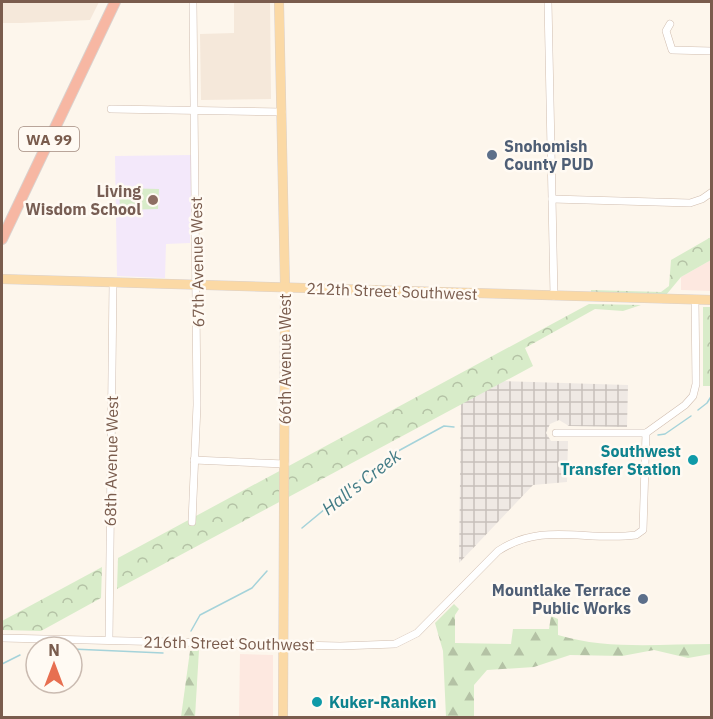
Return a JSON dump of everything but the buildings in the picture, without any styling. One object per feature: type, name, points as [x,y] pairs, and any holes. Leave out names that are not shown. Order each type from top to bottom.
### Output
[{"type":"highway","name":"WA 99","points":[[2,239],[115,2]]},
{"type":"main road","name":"66th Avenue West","points":[[279,2],[285,287],[284,717]]},
{"type":"main road","name":"212th Street Southwest","points":[[2,279],[711,300]]},
{"type":"street","name":"67th Avenue West","points":[[192,522],[197,417],[193,2]]},
{"type":"street","points":[[548,2],[554,296]]},
{"type":"street","points":[[670,24],[666,31],[672,50],[711,51]]},
{"type":"street","points":[[111,109],[282,112]]},
{"type":"street","points":[[552,199],[690,202],[711,192]]},
{"type":"street","name":"68th Avenue West","points":[[109,640],[113,282]]},
{"type":"street","points":[[556,433],[646,433],[693,396],[696,384],[695,300]]},
{"type":"street","name":"216th Street Southwest","points":[[2,639],[284,645],[395,644],[417,633],[498,551],[526,536],[562,534],[633,536],[640,533],[643,530],[646,433]]},
{"type":"street","points":[[194,460],[285,464]]},
{"type":"shaded area","points":[[2,2],[99,2],[90,20],[2,23]]},
{"type":"shaded area","points":[[234,2],[270,2],[271,99],[201,100],[200,34],[234,33]]},
{"type":"shaded area","name":"Living Wisdom School","points":[[192,155],[190,243],[166,244],[165,278],[117,276],[115,156]]},
{"type":"shaded area","points":[[711,260],[711,291],[681,290],[681,277]]},
{"type":"shaded area","points":[[499,381],[628,385],[627,427],[569,426],[559,420],[550,424],[546,433],[551,441],[568,441],[567,482],[533,485],[459,563],[461,401]]},
{"type":"shaded area","points":[[240,654],[273,655],[273,717],[239,717]]},
{"type":"green space","points":[[119,188],[159,189],[158,209],[122,210]]},
{"type":"green space","points":[[711,237],[711,260],[681,277],[666,295],[591,293],[591,290],[661,292],[669,286],[671,260]]},
{"type":"green space","points":[[589,304],[641,305],[623,311],[595,309],[525,348],[533,366],[117,589],[118,558]]},
{"type":"green space","points":[[703,307],[711,307],[711,386],[703,386]]},
{"type":"green space","points":[[102,567],[101,598],[41,631],[2,630],[2,621]]},
{"type":"green space","points":[[454,604],[459,609],[455,615],[455,643],[511,644],[513,629],[549,629],[551,616],[558,619],[558,635],[577,640],[634,645],[711,644],[711,654],[688,658],[654,650],[622,656],[570,655],[534,667],[487,670],[474,685],[474,717],[446,717],[443,651],[435,623]]},
{"type":"green space","points":[[199,650],[195,717],[181,717],[190,651]]},
{"type":"waterway","name":"Hall's Creek","points":[[698,410],[707,403],[712,395]]},
{"type":"waterway","name":"Hall's Creek","points":[[658,435],[665,434],[691,416]]},
{"type":"waterway","name":"Hall's Creek","points":[[302,528],[389,456],[444,426],[454,427]]},
{"type":"waterway","name":"Hall's Creek","points":[[191,631],[200,615],[252,588],[267,571]]},
{"type":"waterway","name":"Hall's Creek","points":[[84,650],[163,653]]},
{"type":"waterway","name":"Hall's Creek","points":[[2,664],[20,655]]},
{"type":"place","name":"Snohomish County PUD","points":[[492,155]]},
{"type":"place","name":"Living Wisdom School","points":[[153,200]]},
{"type":"place","name":"Southwest Transfer Station","points":[[693,460]]},
{"type":"place","name":"Mountlake Terrace Public Works","points":[[643,599]]},
{"type":"place","name":"Kuker-Ranken","points":[[317,702]]}]
